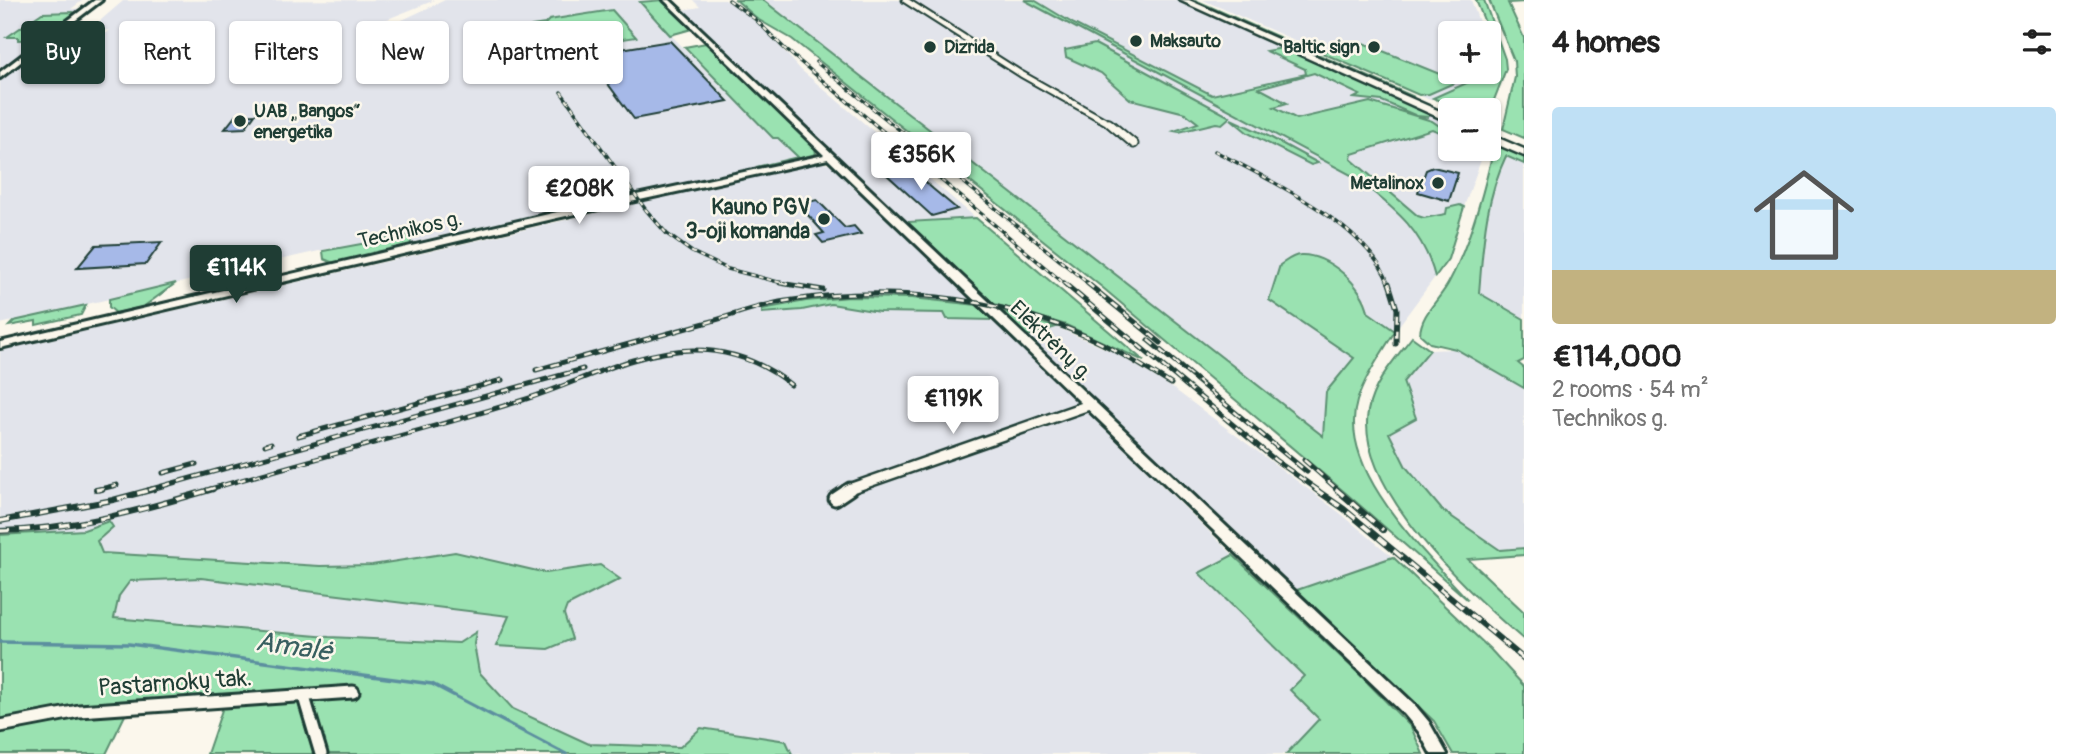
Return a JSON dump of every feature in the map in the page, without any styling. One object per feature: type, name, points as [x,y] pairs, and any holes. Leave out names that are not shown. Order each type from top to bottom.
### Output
[{"type":"main road","points":[[0,76],[99,0]]},
{"type":"main road","points":[[1183,0],[1404,99],[1438,111]]},
{"type":"main road","points":[[1198,0],[1438,108]]},
{"type":"main road","points":[[1404,99],[1422,99]]},
{"type":"main road","points":[[1501,133],[1524,144]]},
{"type":"main road","points":[[1501,142],[1524,153]]},
{"type":"street","name":"Elektrėnų g.","points":[[667,0],[1409,709],[1424,727],[1439,754]]},
{"type":"street","points":[[905,0],[1031,80],[1116,127],[1134,144]]},
{"type":"street","name":"Technikos g.","points":[[0,345],[557,215],[830,156]]},
{"type":"street","points":[[835,499],[846,490],[1089,405]]},
{"type":"street","name":"Pastarnokų tak.","points":[[0,726],[79,710],[304,698],[353,692]]},
{"type":"street","points":[[304,698],[321,754]]},
{"type":"shaded area","points":[[0,0],[83,0],[71,9],[85,8],[68,21],[21,21],[21,56],[0,72]]},
{"type":"shaded area","points":[[435,0],[382,21],[356,21],[356,84],[449,84],[449,21],[400,21],[445,0],[662,0],[692,29],[671,35],[773,138],[778,137],[798,157],[696,182],[562,208],[411,243],[409,235],[340,250],[332,248],[0,324],[0,80],[21,64],[21,84],[105,84],[105,33],[110,30],[105,30],[105,21],[100,21],[123,1]]},
{"type":"shaded area","points":[[693,0],[725,0],[742,10],[768,33],[801,70],[976,218],[907,222],[683,10],[700,7]]},
{"type":"shaded area","points":[[763,0],[1179,0],[1438,116],[1438,161],[1481,161],[1464,207],[1460,205],[1446,214],[1424,218],[1417,216],[1351,159],[1352,154],[1374,146],[1281,129],[1222,94],[1212,96],[1074,24],[1353,176],[1395,208],[1417,233],[1430,257],[1435,277],[1395,331],[1368,312],[1366,299],[1269,300],[1355,358],[1326,392],[1323,437]],"holes":[[[1065,51],[1216,123],[1176,131],[1198,124],[1197,121],[1185,113],[1130,99],[1101,73],[1066,57]],[[1231,120],[1268,136],[1318,164],[1311,165],[1248,133]]]},
{"type":"shaded area","points":[[1203,0],[1471,0],[1479,21],[1438,21],[1438,84],[1465,84],[1430,100]]},
{"type":"shaded area","points":[[1516,154],[1524,157],[1524,319],[1478,294],[1485,216],[1493,184],[1504,160],[1501,155]]},
{"type":"shaded area","points":[[816,162],[833,165],[977,305],[912,298],[850,297],[806,301],[802,310],[831,304],[916,313],[944,313],[947,319],[993,320],[1233,555],[1200,573],[1304,676],[1319,720],[1286,754],[792,754],[786,741],[680,747],[589,744],[513,709],[478,672],[475,633],[459,643],[329,637],[114,619],[119,596],[130,581],[201,578],[509,616],[497,646],[564,614],[567,606],[600,565],[546,573],[455,552],[372,565],[320,566],[102,553],[97,541],[109,522],[84,530],[0,535],[0,351]]},
{"type":"shaded area","points":[[1056,327],[1117,354],[1174,389],[1340,513],[1393,557],[1297,590],[1027,336]]},
{"type":"shaded area","points":[[1456,349],[1524,388],[1524,548],[1500,550],[1442,510],[1406,467],[1389,433],[1416,418],[1403,382],[1430,350]]},
{"type":"green space","points":[[662,0],[692,29],[670,35],[640,2]]},
{"type":"green space","points":[[736,0],[763,0],[1323,436],[1326,392],[1354,358],[1269,300],[1280,265],[1295,256],[1321,259],[1343,273],[1359,292],[1368,312],[1395,331],[1369,374],[1357,401],[1354,427],[1360,455],[1372,482],[1389,509],[1468,600],[1103,288],[792,39],[759,20]]},
{"type":"green space","points":[[1024,0],[1034,0],[1074,24],[1212,95],[1306,74],[1305,69],[1266,51],[1283,48],[1431,114],[1428,117],[1417,116],[1382,101],[1354,98],[1360,95],[1314,73],[1259,88],[1287,103],[1274,107],[1297,119],[1370,102],[1438,125],[1438,132],[1432,129],[1352,154],[1351,159],[1418,216],[1424,218],[1446,214],[1447,208],[1460,205],[1464,207],[1448,259],[1435,277],[1414,231],[1393,208],[1353,176]]},
{"type":"green space","points":[[1195,0],[1412,96],[1414,97],[1188,1]]},
{"type":"green space","points":[[1476,0],[1484,0],[1491,21],[1484,21]]},
{"type":"green space","points":[[1489,0],[1524,0],[1508,3],[1524,38],[1524,138],[1503,129],[1515,77],[1514,61],[1501,29],[1501,21],[1498,21]]},
{"type":"green space","points":[[612,10],[622,21],[548,21]]},
{"type":"green space","points":[[42,13],[77,14],[67,21],[30,21]]},
{"type":"green space","points":[[623,22],[636,37],[623,39]]},
{"type":"green space","points":[[21,27],[21,40],[18,40],[18,37],[7,37]]},
{"type":"green space","points":[[706,43],[815,148],[816,154],[762,168],[756,167],[798,157],[778,138],[773,138],[685,47]]},
{"type":"green space","points":[[1363,43],[1438,73],[1438,84],[1452,84],[1429,94],[1419,95],[1320,52]]},
{"type":"green space","points":[[1095,44],[1230,117],[1222,124],[1174,131],[1198,123],[1185,113],[1130,99],[1101,73],[1066,57],[1065,50]]},
{"type":"green space","points":[[1501,48],[1505,59],[1506,69],[1501,82]]},
{"type":"green space","points":[[1464,84],[1500,84],[1495,98],[1438,98],[1438,100],[1433,98]]},
{"type":"green space","points":[[1231,119],[1318,163],[1311,165],[1248,133]]},
{"type":"green space","points":[[1501,145],[1524,157],[1524,164],[1506,156],[1493,189],[1486,223],[1479,293],[1524,319],[1524,360],[1518,363],[1524,368],[1524,388],[1456,349],[1430,343],[1420,334],[1427,313],[1445,289],[1464,249],[1490,161],[1501,161]]},
{"type":"green space","points":[[976,218],[1144,361],[1066,325],[994,304],[907,222]]},
{"type":"green space","points":[[410,235],[411,245],[336,264],[324,259],[323,251]]},
{"type":"green space","points":[[176,283],[143,307],[116,313],[109,307],[109,299]]},
{"type":"green space","points":[[849,297],[912,298],[977,305],[993,320],[947,319],[944,313],[879,312],[831,304],[802,310],[762,313],[762,309]]},
{"type":"green space","points":[[86,305],[81,315],[36,325],[36,321],[9,326],[14,321]]},
{"type":"green space","points":[[1002,311],[1056,327],[1027,336]]},
{"type":"green space","points":[[1412,337],[1430,350],[1403,382],[1416,418],[1389,433],[1406,467],[1442,510],[1500,550],[1524,548],[1524,555],[1468,559],[1524,612],[1524,640],[1475,596],[1421,538],[1379,473],[1369,441],[1368,411],[1380,381]]},
{"type":"green space","points":[[109,521],[113,527],[97,541],[102,553],[320,566],[372,565],[455,552],[546,573],[600,565],[620,579],[567,606],[564,614],[572,639],[548,649],[496,646],[509,616],[201,578],[130,581],[119,596],[114,618],[329,637],[459,643],[476,632],[474,644],[479,672],[513,709],[589,744],[680,747],[701,728],[786,741],[792,754],[207,754],[225,701],[129,707],[106,754],[0,754],[0,535],[84,530]]},
{"type":"green space","points":[[1233,555],[1411,727],[1423,754],[1286,754],[1319,719],[1290,690],[1304,676],[1199,573]]},
{"type":"green space","points":[[1393,557],[1490,649],[1524,686],[1524,754],[1453,754],[1434,721],[1297,590]]},
{"type":"building","points":[[670,41],[728,101],[634,119],[608,84],[623,84],[623,49]]},
{"type":"building","name":"UAB „Bangos“ energetika","points":[[255,114],[245,128],[225,129],[236,115]]},
{"type":"building","name":"Metalinox","points":[[1433,167],[1458,173],[1449,201],[1418,192],[1426,170]]},
{"type":"building","points":[[909,168],[957,209],[932,216],[885,173]]},
{"type":"building","name":"Kauno PGV 3-oji komanda","points":[[817,200],[845,228],[854,226],[861,234],[823,243],[816,235],[824,233],[798,204]]},
{"type":"building","points":[[162,242],[146,264],[77,268],[96,245]]},
{"type":"waterway","name":"Amalė","points":[[0,642],[129,644],[432,684],[566,754]]},
{"type":"railway","points":[[729,0],[755,19],[785,49],[1066,285]]},
{"type":"railway","points":[[816,62],[1090,285]]},
{"type":"railway","points":[[561,92],[646,210],[667,234],[692,252],[728,269],[786,284]]},
{"type":"railway","points":[[1215,151],[1288,190],[1339,224],[1361,243],[1378,263],[1389,285]]},
{"type":"railway","points":[[780,283],[786,284]]},
{"type":"railway","points":[[1064,283],[1275,460],[1318,490]]},
{"type":"railway","points":[[1087,283],[1161,343]]},
{"type":"railway","points":[[1389,283],[1397,309],[1396,344]]},
{"type":"railway","points":[[786,284],[823,290]]},
{"type":"railway","points":[[786,284],[790,285]]},
{"type":"railway","points":[[536,370],[776,303],[823,296],[899,294],[975,302],[1048,321],[1106,346],[1171,384]]},
{"type":"railway","points":[[1148,340],[1307,472]]},
{"type":"railway","points":[[207,490],[481,413],[626,362],[670,352],[693,350],[732,355],[769,370],[791,385]]},
{"type":"railway","points":[[148,490],[583,369]]},
{"type":"railway","points":[[298,436],[502,380]]},
{"type":"railway","points":[[265,445],[271,443]]},
{"type":"railway","points":[[1304,460],[1338,490]]},
{"type":"railway","points":[[163,473],[196,464]]},
{"type":"railway","points":[[102,489],[96,490],[117,485]]},
{"type":"railway","points":[[0,521],[113,500],[154,489]]},
{"type":"railway","points":[[0,531],[81,522],[134,511],[213,489]]},
{"type":"railway","points":[[1315,489],[1344,509],[1524,659]]},
{"type":"railway","points":[[1336,489],[1383,530]]},
{"type":"place","name":"Maksauto","points":[[1136,41]]},
{"type":"place","name":"Dizrida","points":[[930,47]]},
{"type":"place","name":"Baltic sign","points":[[1374,47]]},
{"type":"place","name":"UAB „Bangos“ energetika","points":[[240,121]]},
{"type":"place","name":"Metalinox","points":[[1438,183]]},
{"type":"place","name":"Kauno PGV 3-oji komanda","points":[[824,219]]}]
